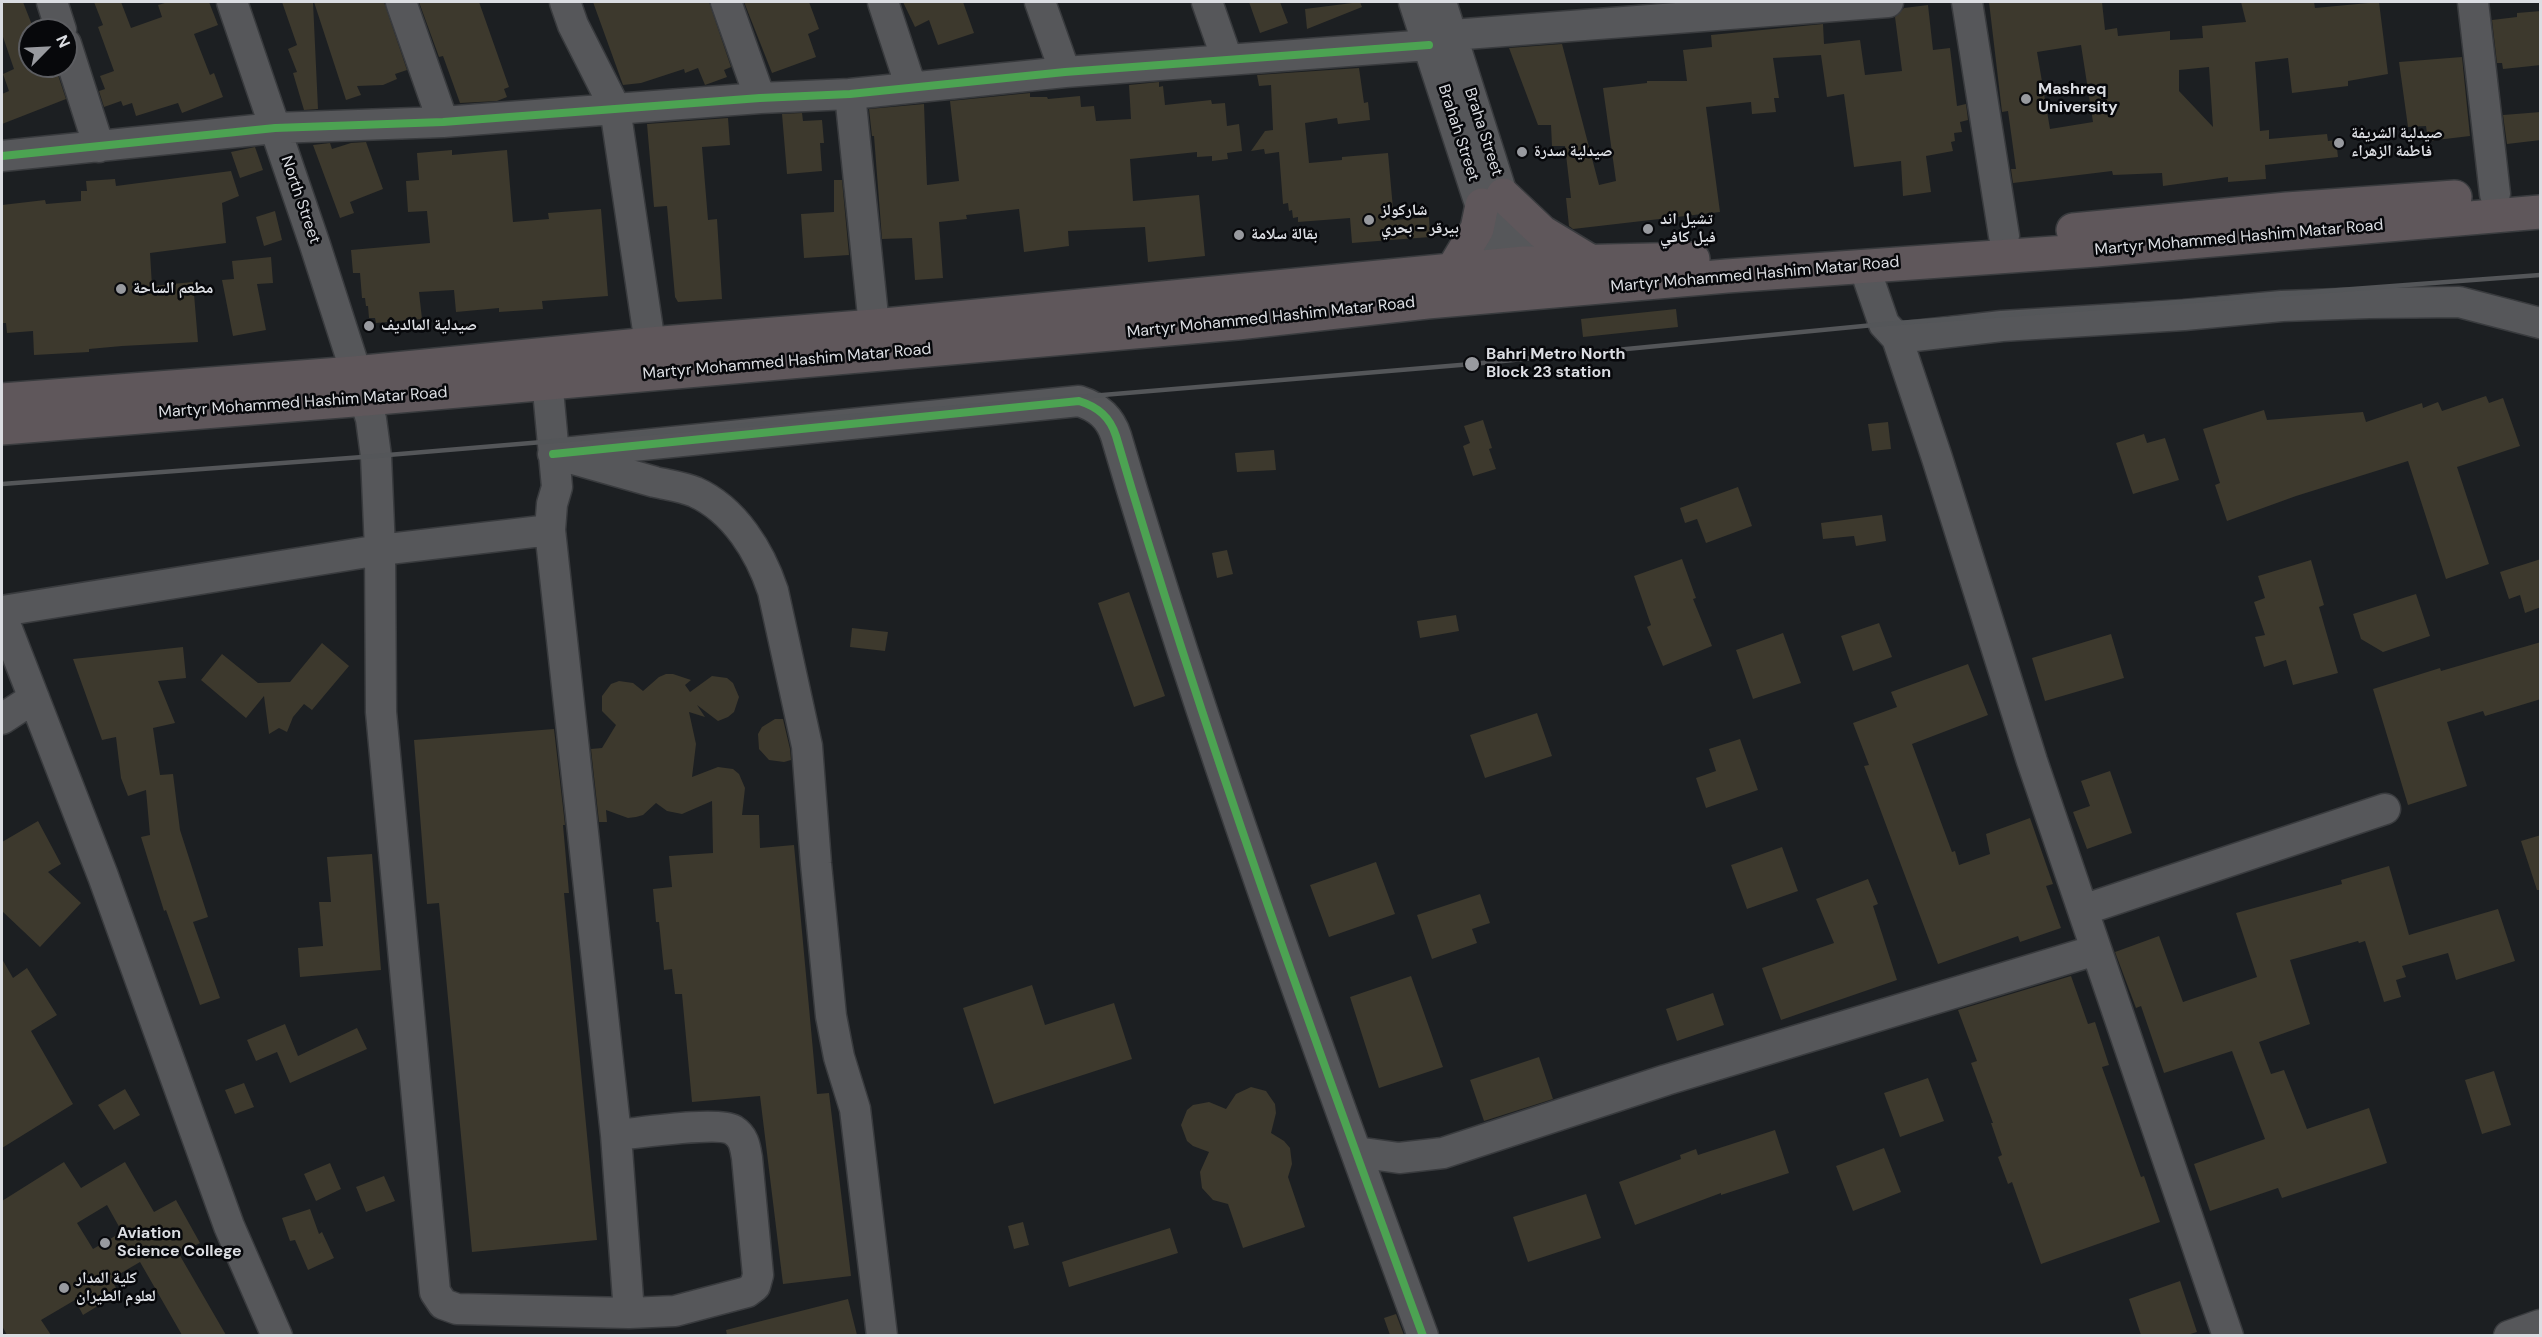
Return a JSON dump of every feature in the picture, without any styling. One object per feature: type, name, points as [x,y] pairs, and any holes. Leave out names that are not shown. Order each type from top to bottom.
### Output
[{"type":"main road","name":"Martyr Mohammed Hashim Matar Road","points":[[546,369],[650,344],[874,326],[1453,269],[1512,264],[1687,259],[2004,236],[2287,209],[2541,190]]},
{"type":"main road","points":[[1453,269],[1492,200],[1590,261]]},
{"type":"main road","name":"Martyr Mohammed Hashim Matar Road","points":[[2,428],[360,386],[546,369],[1237,323],[1427,302],[1864,266],[2096,250],[2541,212]]},
{"type":"main road","name":"Martyr Mohammed Hashim Matar Road","points":[[2,400],[360,386]]},
{"type":"street","points":[[52,2],[57,18]]},
{"type":"street","name":"North Street","points":[[232,2],[315,245],[360,386],[376,456],[380,550],[381,712],[435,1292],[443,1305],[457,1309],[628,1313],[675,1311],[747,1292],[755,1286],[758,1275],[747,1158],[743,1139],[731,1129],[713,1126],[616,1135]]},
{"type":"street","points":[[401,2],[443,122]]},
{"type":"street","points":[[565,2],[573,25],[615,108],[650,344]]},
{"type":"street","points":[[726,2],[760,98]]},
{"type":"street","points":[[883,2],[911,87]]},
{"type":"street","points":[[1040,2],[1065,72]]},
{"type":"street","points":[[1207,2],[1227,58]]},
{"type":"street","name":"Brahah Street","points":[[1414,2],[1440,40],[1492,200]]},
{"type":"street","points":[[1440,40],[1441,2]]},
{"type":"street","points":[[2,156],[275,129],[443,122],[760,98],[850,94],[1065,72],[1440,40],[1641,10],[1888,2]]},
{"type":"street","points":[[1967,2],[2004,236]]},
{"type":"street","points":[[2473,2],[2495,194]]},
{"type":"street","points":[[77,78],[99,147]]},
{"type":"street","points":[[850,94],[874,326]]},
{"type":"street","name":"Braha Street","points":[[1492,200],[1512,264]]},
{"type":"street","points":[[1864,266],[1884,324],[1897,338],[2032,761],[2228,1335]]},
{"type":"street","points":[[1897,338],[2002,326],[2184,315],[2282,306],[2369,303],[2458,302],[2541,323]]},
{"type":"street","points":[[546,369],[557,487],[552,504],[550,530],[616,1135],[628,1313]]},
{"type":"street","points":[[553,454],[1079,401],[1099,410],[1113,426],[1196,693],[1356,1152],[1423,1335]]},
{"type":"street","points":[[553,454],[695,493],[717,506],[736,524],[752,544],[765,566],[773,591],[807,746],[831,1016],[837,1048],[855,1109],[882,1335]]},
{"type":"street","points":[[2,611],[380,550],[550,530]]},
{"type":"street","points":[[2,616],[103,876],[230,1226],[277,1335]]},
{"type":"street","points":[[2,719],[34,698]]},
{"type":"street","points":[[2083,910],[2385,809]]},
{"type":"street","points":[[1356,1152],[1399,1158],[1443,1153],[1665,1080],[2097,950]]},
{"type":"street","points":[[2510,1335],[2541,1325]]},
{"type":"building","points":[[2,2],[23,2],[29,18],[18,18],[18,78],[59,78],[66,99],[2,124],[2,94],[9,91],[3,74],[14,69],[2,34]]},
{"type":"building","points":[[94,2],[121,2],[131,28],[162,17],[158,5],[168,2],[209,2],[218,25],[194,34],[210,75],[214,73],[223,97],[182,113],[178,103],[136,116],[132,103],[123,106],[121,101],[104,107],[99,91],[105,89],[100,76],[114,71],[98,27],[103,25]]},
{"type":"building","points":[[282,2],[313,2],[318,109],[304,110],[293,73],[297,72],[288,49],[297,45]]},
{"type":"building","points":[[314,2],[384,2],[407,70],[395,74],[397,79],[383,85],[357,86],[361,95],[346,100]]},
{"type":"building","points":[[419,2],[479,2],[509,87],[504,89],[507,97],[497,101],[460,103],[443,56],[439,57]]},
{"type":"building","points":[[593,2],[709,2],[731,67],[724,70],[727,77],[705,85],[698,68],[685,73],[684,69],[641,83],[623,85]]},
{"type":"building","points":[[744,2],[809,2],[819,29],[808,34],[816,57],[772,73]]},
{"type":"building","points":[[903,2],[963,2],[974,33],[938,45],[929,20],[915,27]]},
{"type":"building","points":[[1249,2],[1280,2],[1288,23],[1260,33]]},
{"type":"building","points":[[1360,2],[1362,7],[1307,29],[1305,9]]},
{"type":"building","points":[[1989,2],[2102,2],[2105,30],[2117,28],[2118,36],[2170,31],[2170,40],[2203,38],[2202,26],[2246,22],[2241,2],[2314,2],[2315,8],[2379,2],[2388,74],[2348,81],[2348,86],[2292,93],[2288,58],[2255,62],[2260,131],[2269,130],[2269,139],[2327,134],[2328,141],[2336,140],[2338,157],[2265,165],[2266,179],[2228,182],[2228,177],[2163,186],[2162,173],[2113,175],[2112,171],[2013,183],[2011,169],[2016,169],[2008,111],[2002,112]],"holes":[[[2081,45],[2093,122],[2050,129],[2037,52]],[[2209,67],[2213,127],[2179,91],[2179,70]]]},
{"type":"building","points":[[1928,5],[1933,50],[1950,48],[1957,106],[1966,104],[1968,120],[1960,122],[1962,132],[1954,133],[1955,141],[1951,142],[1953,151],[1926,156],[1931,192],[1903,196],[1901,161],[1854,167],[1844,94],[1827,97],[1821,55],[1773,58],[1779,98],[1774,98],[1776,112],[1752,114],[1751,102],[1706,107],[1720,212],[1573,229],[1569,226],[1566,198],[1571,198],[1565,146],[1552,146],[1551,125],[1538,125],[1509,48],[1562,44],[1599,185],[1616,181],[1603,88],[1647,83],[1647,81],[1687,81],[1683,50],[1712,47],[1711,35],[1823,24],[1824,44],[1860,40],[1865,75],[1902,71],[1895,17],[1904,8]]},
{"type":"building","points":[[2541,11],[2541,65],[2503,69],[2502,63],[2497,63],[2492,20],[2517,17],[2517,13]]},
{"type":"building","points":[[2462,57],[2470,136],[2428,141],[2426,126],[2408,127],[2399,62]]},
{"type":"building","points":[[1359,68],[1364,103],[1368,102],[1370,120],[1338,124],[1337,118],[1305,123],[1309,163],[1342,160],[1342,157],[1388,153],[1394,220],[1429,217],[1430,237],[1352,243],[1350,218],[1298,222],[1298,217],[1293,218],[1292,210],[1289,211],[1288,203],[1283,204],[1279,152],[1265,154],[1264,149],[1251,151],[1265,131],[1273,130],[1271,85],[1259,86],[1257,75]]},
{"type":"building","points":[[1159,82],[1159,87],[1163,86],[1165,105],[1211,100],[1212,104],[1225,103],[1227,126],[1239,124],[1242,151],[1227,153],[1228,159],[1212,161],[1212,156],[1197,157],[1197,152],[1130,159],[1133,201],[1199,195],[1205,256],[1148,262],[1145,227],[1068,231],[1069,246],[1024,252],[1019,209],[966,215],[967,219],[939,222],[943,278],[915,280],[912,238],[882,239],[874,136],[872,136],[869,109],[924,104],[927,185],[959,181],[950,101],[1030,93],[1030,97],[1047,97],[1048,99],[1080,96],[1081,107],[1094,106],[1096,121],[1131,119],[1129,85]]},
{"type":"building","points":[[2541,112],[2541,140],[2507,144],[2503,115]]},
{"type":"building","points":[[802,113],[803,121],[822,120],[824,143],[820,143],[822,171],[787,174],[782,114]]},
{"type":"building","points":[[728,118],[730,145],[702,147],[708,220],[717,219],[722,299],[678,302],[675,297],[667,206],[654,207],[647,124]]},
{"type":"building","points":[[366,142],[383,189],[350,202],[354,213],[340,218],[313,145],[330,143],[332,149],[351,143]]},
{"type":"building","points":[[255,147],[263,170],[240,178],[231,152]]},
{"type":"building","points":[[452,150],[452,155],[507,150],[513,222],[549,219],[548,213],[601,209],[608,296],[542,301],[543,309],[499,312],[499,308],[456,312],[454,290],[419,292],[422,319],[376,323],[375,318],[369,318],[368,306],[366,306],[365,298],[362,298],[360,273],[353,273],[351,250],[430,243],[427,211],[408,212],[406,181],[419,180],[417,153]]},
{"type":"building","points":[[231,171],[239,196],[222,203],[226,243],[150,253],[152,286],[193,282],[198,342],[122,346],[89,349],[89,352],[34,355],[33,331],[7,333],[6,323],[2,323],[2,205],[45,200],[46,204],[81,201],[81,191],[87,191],[86,181],[115,179],[116,186]]},
{"type":"building","points":[[834,180],[842,180],[849,255],[804,258],[801,214],[834,212]]},
{"type":"building","points":[[275,211],[282,240],[264,246],[256,217]]},
{"type":"building","points":[[271,257],[273,283],[257,284],[266,330],[233,336],[222,280],[234,279],[232,261]]},
{"type":"building","points":[[1676,309],[1678,327],[1583,337],[1581,319]]},
{"type":"building","points":[[2486,396],[2489,403],[2503,398],[2520,446],[2457,467],[2489,564],[2446,579],[2408,461],[2296,496],[2227,521],[2215,485],[2220,483],[2203,429],[2264,410],[2267,420],[2363,412],[2366,422],[2422,403],[2423,408],[2438,402],[2442,411]]},
{"type":"building","points":[[1483,420],[1496,469],[1473,476],[1463,446],[1470,443],[1464,426]]},
{"type":"building","points":[[1888,422],[1891,449],[1872,451],[1868,424]]},
{"type":"building","points":[[2144,434],[2147,443],[2165,438],[2179,480],[2133,494],[2116,443]]},
{"type":"building","points":[[1274,450],[1276,470],[1237,472],[1235,453]]},
{"type":"building","points":[[1738,487],[1752,526],[1706,543],[1697,519],[1685,523],[1680,508]]},
{"type":"building","points":[[1882,515],[1886,541],[1856,546],[1854,536],[1823,539],[1821,523]]},
{"type":"building","points":[[1227,550],[1233,574],[1217,578],[1212,553]]},
{"type":"building","points":[[1682,559],[1696,598],[1693,599],[1712,646],[1663,666],[1647,627],[1651,625],[1634,576]]},
{"type":"building","points":[[2541,559],[2541,607],[2525,613],[2520,595],[2509,599],[2500,572]]},
{"type":"building","points":[[2311,560],[2324,605],[2319,607],[2338,673],[2293,685],[2286,660],[2264,667],[2255,637],[2265,635],[2254,602],[2265,598],[2258,576]]},
{"type":"building","points":[[1129,592],[1165,696],[1134,707],[1098,603]]},
{"type":"building","points":[[2416,594],[2430,636],[2383,652],[2361,639],[2353,614]]},
{"type":"building","points":[[1456,615],[1459,631],[1420,638],[1417,621]]},
{"type":"building","points":[[1879,623],[1892,657],[1853,671],[1841,636]]},
{"type":"building","points":[[852,628],[888,632],[885,651],[850,647]]},
{"type":"building","points":[[1783,633],[1801,683],[1753,699],[1736,650]]},
{"type":"building","points":[[2111,634],[2124,678],[2045,701],[2032,658]]},
{"type":"building","points":[[2541,642],[2541,699],[2485,716],[2483,711],[2447,722],[2467,786],[2408,805],[2373,689],[2440,668],[2441,671]]},
{"type":"building","points":[[322,643],[349,666],[312,710],[304,704],[293,717],[287,732],[279,728],[269,734],[264,696],[246,718],[201,680],[222,654],[258,683],[290,682]]},
{"type":"building","points":[[183,647],[186,678],[158,681],[175,723],[153,728],[160,775],[173,774],[180,830],[208,917],[193,922],[220,998],[200,1005],[166,910],[164,911],[141,837],[150,835],[146,790],[128,796],[121,778],[116,737],[102,740],[73,659]]},
{"type":"building","points":[[1968,664],[1988,715],[1912,744],[1952,852],[1955,851],[1959,865],[1990,854],[1986,834],[2030,818],[2053,884],[2046,886],[2061,928],[2020,942],[2018,936],[1938,964],[1864,766],[1869,765],[1853,723],[1897,707],[1891,692]]},
{"type":"building","points":[[666,674],[691,680],[685,685],[690,692],[712,676],[727,678],[733,683],[739,697],[734,712],[728,717],[718,721],[697,705],[705,717],[689,712],[696,744],[692,777],[718,767],[733,769],[739,774],[745,788],[742,815],[759,815],[760,848],[794,845],[817,1094],[829,1093],[851,1276],[783,1284],[760,1096],[692,1102],[682,994],[675,994],[672,969],[664,970],[653,889],[672,887],[669,856],[713,853],[712,801],[682,814],[667,811],[656,803],[643,815],[636,817],[628,818],[606,810],[607,822],[599,822],[591,749],[602,748],[616,725],[602,711],[602,696],[611,684],[619,681],[633,683],[643,691]]},
{"type":"building","points":[[1537,713],[1552,756],[1485,778],[1470,735]]},
{"type":"building","points":[[775,719],[783,719],[791,760],[784,762],[769,760],[759,749],[758,734],[762,727]]},
{"type":"building","points":[[554,729],[565,825],[563,825],[569,893],[564,893],[597,1240],[472,1252],[439,903],[427,904],[414,740]]},
{"type":"building","points":[[1740,739],[1758,790],[1706,808],[1696,778],[1716,771],[1709,749]]},
{"type":"building","points":[[2110,771],[2132,833],[2087,849],[2073,812],[2090,806],[2081,781]]},
{"type":"building","points":[[38,821],[61,864],[48,872],[81,903],[40,947],[2,911],[2,842]]},
{"type":"building","points":[[2541,835],[2541,890],[2537,890],[2521,841]]},
{"type":"building","points":[[1782,847],[1798,891],[1747,909],[1731,865]]},
{"type":"building","points":[[372,854],[381,970],[300,977],[298,948],[323,946],[319,902],[331,902],[327,857]]},
{"type":"building","points":[[1376,862],[1395,914],[1329,937],[1310,885]]},
{"type":"building","points":[[2389,866],[2409,935],[2498,909],[2515,961],[2456,980],[2448,953],[2402,966],[2406,977],[2396,980],[2401,997],[2384,1002],[2365,941],[2290,960],[2310,1024],[2259,1042],[2271,1074],[2284,1070],[2307,1129],[2369,1108],[2387,1163],[2282,1198],[2278,1188],[2210,1211],[2194,1164],[2265,1139],[2232,1051],[2164,1073],[2141,1006],[2136,1008],[2115,952],[2159,936],[2183,1002],[2257,977],[2236,913],[2342,884],[2341,880]]},
{"type":"building","points":[[1868,879],[1878,904],[1873,906],[1897,980],[1781,1020],[1762,968],[1834,943],[1816,899]]},
{"type":"building","points":[[1480,894],[1490,923],[1472,929],[1477,943],[1432,959],[1417,915]]},
{"type":"building","points":[[2,959],[13,978],[27,968],[57,1015],[31,1031],[73,1104],[2,1148]]},
{"type":"building","points":[[1411,976],[1443,1067],[1379,1088],[1350,997]]},
{"type":"building","points":[[2071,976],[2088,1024],[2095,1022],[2109,1065],[2102,1067],[2141,1177],[2144,1176],[2160,1222],[2041,1264],[2012,1182],[2008,1184],[1998,1157],[2002,1155],[1991,1123],[1993,1123],[1971,1063],[1977,1061],[1958,1010]]},
{"type":"building","points":[[1032,985],[1045,1025],[1114,1003],[1132,1059],[994,1104],[963,1008]]},
{"type":"building","points":[[1713,993],[1724,1025],[1677,1041],[1666,1009]]},
{"type":"building","points":[[285,1024],[298,1056],[357,1028],[367,1049],[290,1083],[277,1052],[256,1061],[247,1040]]},
{"type":"building","points":[[1539,1057],[1553,1099],[1484,1121],[1470,1080]]},
{"type":"building","points":[[2494,1071],[2511,1125],[2482,1134],[2465,1080]]},
{"type":"building","points":[[1928,1078],[1944,1121],[1900,1137],[1884,1093]]},
{"type":"building","points":[[244,1083],[254,1107],[235,1114],[225,1090]]},
{"type":"building","points":[[1251,1087],[1266,1091],[1275,1104],[1276,1113],[1271,1133],[1290,1148],[1292,1164],[1288,1177],[1305,1227],[1243,1248],[1228,1204],[1213,1200],[1202,1188],[1200,1172],[1209,1152],[1187,1141],[1181,1125],[1187,1110],[1193,1105],[1209,1102],[1226,1109],[1236,1094]]},
{"type":"building","points":[[125,1089],[140,1115],[114,1130],[98,1105]]},
{"type":"building","points":[[1775,1130],[1789,1173],[1721,1195],[1721,1193],[1635,1225],[1619,1182],[1681,1159],[1680,1155],[1696,1149],[1698,1155]]},
{"type":"building","points":[[1884,1148],[1901,1192],[1853,1211],[1836,1166]]},
{"type":"building","points":[[64,1162],[81,1188],[125,1162],[154,1212],[176,1200],[200,1243],[179,1254],[226,1335],[182,1335],[140,1262],[111,1279],[119,1293],[83,1315],[75,1300],[41,1320],[51,1335],[7,1335],[2,1326],[2,1201]],"holes":[[[107,1205],[122,1232],[93,1249],[77,1223]]]},
{"type":"building","points":[[330,1163],[341,1189],[316,1201],[304,1174]]},
{"type":"building","points":[[384,1176],[395,1201],[366,1212],[356,1187]]},
{"type":"building","points":[[1586,1194],[1601,1238],[1528,1262],[1513,1217]]},
{"type":"building","points":[[310,1209],[319,1234],[322,1232],[334,1258],[308,1270],[295,1240],[290,1241],[282,1218]]},
{"type":"building","points":[[1023,1222],[1029,1245],[1014,1249],[1008,1226]]},
{"type":"building","points":[[1170,1228],[1178,1253],[1069,1287],[1062,1262]]},
{"type":"building","points":[[2180,1281],[2197,1332],[2187,1335],[2141,1335],[2129,1299]]},
{"type":"building","points":[[848,1299],[857,1335],[727,1335],[726,1330]]},
{"type":"building","points":[[1396,1314],[1404,1335],[1390,1335],[1384,1318]]},
{"type":"railway","points":[[2,484],[376,456],[1472,364],[1884,324],[2540,275]]},
{"type":"cycle path","points":[[2,156],[275,128],[443,122],[760,98],[850,94],[1065,72],[1429,45]]},
{"type":"cycle path","points":[[553,454],[1079,401],[1092,406],[1102,414],[1110,423],[1116,436],[1186,663],[1262,888],[1423,1336]]},
{"type":"place","name":"Mashreq University","points":[[2026,99]]},
{"type":"place","name":"صيدلية الشريفة فاطمة الزهراء","points":[[2339,143]]},
{"type":"place","name":"صيدلية سدرة","points":[[1522,152]]},
{"type":"place","name":"شاركولز بيرقر - بحري","points":[[1369,220]]},
{"type":"place","name":"تشيل اند فيل كافي","points":[[1648,229]]},
{"type":"place","name":"بقالة سلامة","points":[[1239,235]]},
{"type":"place","name":"مطعم الساحة","points":[[121,289]]},
{"type":"place","name":"صيدلية المالديف","points":[[369,326]]},
{"type":"place","name":"Bahri Metro North Block 23 station","points":[[1472,364]]},
{"type":"place","name":"Aviation Science College","points":[[105,1243]]},
{"type":"place","name":"كلية المدار لعلوم الطيران","points":[[64,1288]]}]
